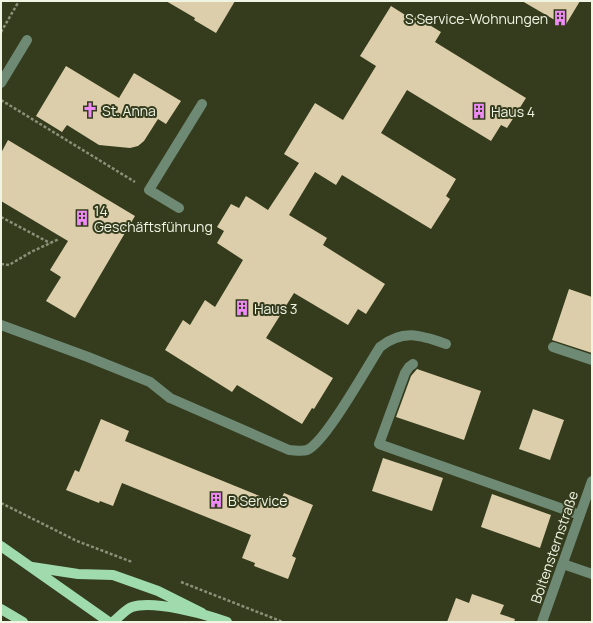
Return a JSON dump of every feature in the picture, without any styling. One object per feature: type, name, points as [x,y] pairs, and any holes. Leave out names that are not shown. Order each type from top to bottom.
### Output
[{"type":"main road","points":[[1,546],[108,622]]},
{"type":"main road","points":[[32,567],[78,574],[112,575],[158,591],[202,613],[227,622]]},
{"type":"main road","points":[[113,622],[131,607],[153,605],[202,613]]},
{"type":"main road","points":[[1,609],[23,622]]},
{"type":"street","points":[[1,83],[27,40]]},
{"type":"street","points":[[179,208],[149,190],[202,104]]},
{"type":"street","points":[[1,325],[150,382],[170,398],[289,450],[307,451],[329,428],[380,347],[387,341],[402,336],[421,336],[446,344]]},
{"type":"street","points":[[553,347],[592,360]]},
{"type":"street","points":[[413,364],[405,373],[380,444],[580,515]]},
{"type":"street","name":"Boltensternstraße","points":[[542,622],[592,481]]},
{"type":"street","points":[[563,564],[592,574]]},
{"type":"path","points":[[1,32],[20,1]]},
{"type":"path","points":[[1,100],[149,190]]},
{"type":"path","points":[[1,217],[50,243]]},
{"type":"path","points":[[1,264],[9,265],[31,252],[59,239]]},
{"type":"building","points":[[166,1],[235,1],[216,33],[194,20],[195,18]]},
{"type":"building","name":"S Service-Wohnungen","points":[[522,1],[580,1],[565,26]]},
{"type":"building","points":[[391,6],[410,18],[413,15],[441,32],[435,42],[526,98],[507,128],[501,125],[491,141],[407,90],[381,133],[456,179],[446,196],[450,199],[431,229],[342,175],[336,185],[315,172],[289,215],[327,238],[323,245],[385,284],[366,314],[358,309],[348,325],[294,293],[266,338],[333,378],[314,409],[312,408],[302,424],[237,385],[232,392],[165,350],[183,320],[190,325],[205,300],[215,307],[243,260],[217,243],[224,231],[217,227],[231,204],[239,208],[246,196],[268,210],[299,163],[284,154],[315,103],[343,120],[376,66],[360,56]]},
{"type":"building","name":"St. Anna","points":[[66,66],[119,98],[134,73],[181,101],[166,124],[158,119],[144,141],[138,146],[130,148],[99,145],[67,125],[62,132],[36,116]]},
{"type":"building","name":"14 Geschäftsführung","points":[[8,140],[135,216],[75,318],[46,301],[61,277],[50,270],[68,241],[1,201],[1,153]]},
{"type":"building","points":[[569,289],[592,297],[592,353],[552,340]]},
{"type":"building","points":[[417,369],[481,391],[464,440],[396,417],[411,376]]},
{"type":"building","points":[[533,409],[564,420],[550,460],[519,449]]},
{"type":"building","name":"B Service","points":[[101,419],[129,431],[125,441],[279,504],[284,493],[313,505],[292,556],[296,558],[288,579],[254,566],[255,563],[242,558],[251,535],[122,483],[113,506],[100,501],[99,503],[66,490],[75,470],[79,472]]},
{"type":"building","points":[[383,458],[443,478],[432,511],[372,491]]},
{"type":"building","points":[[492,494],[551,515],[540,548],[481,527]]},
{"type":"building","points":[[472,594],[504,605],[500,614],[515,619],[514,622],[447,622],[456,598],[469,603]]},
{"type":"place","name":"S Service-Wohnungen","points":[[560,18]]},
{"type":"place","name":"St. Anna","points":[[90,110]]},
{"type":"place","name":"Haus 4","points":[[479,111]]},
{"type":"place","name":"14 Geschäftsführung","points":[[82,218]]},
{"type":"place","name":"Haus 3","points":[[242,308]]},
{"type":"place","name":"B Service","points":[[216,500]]}]
